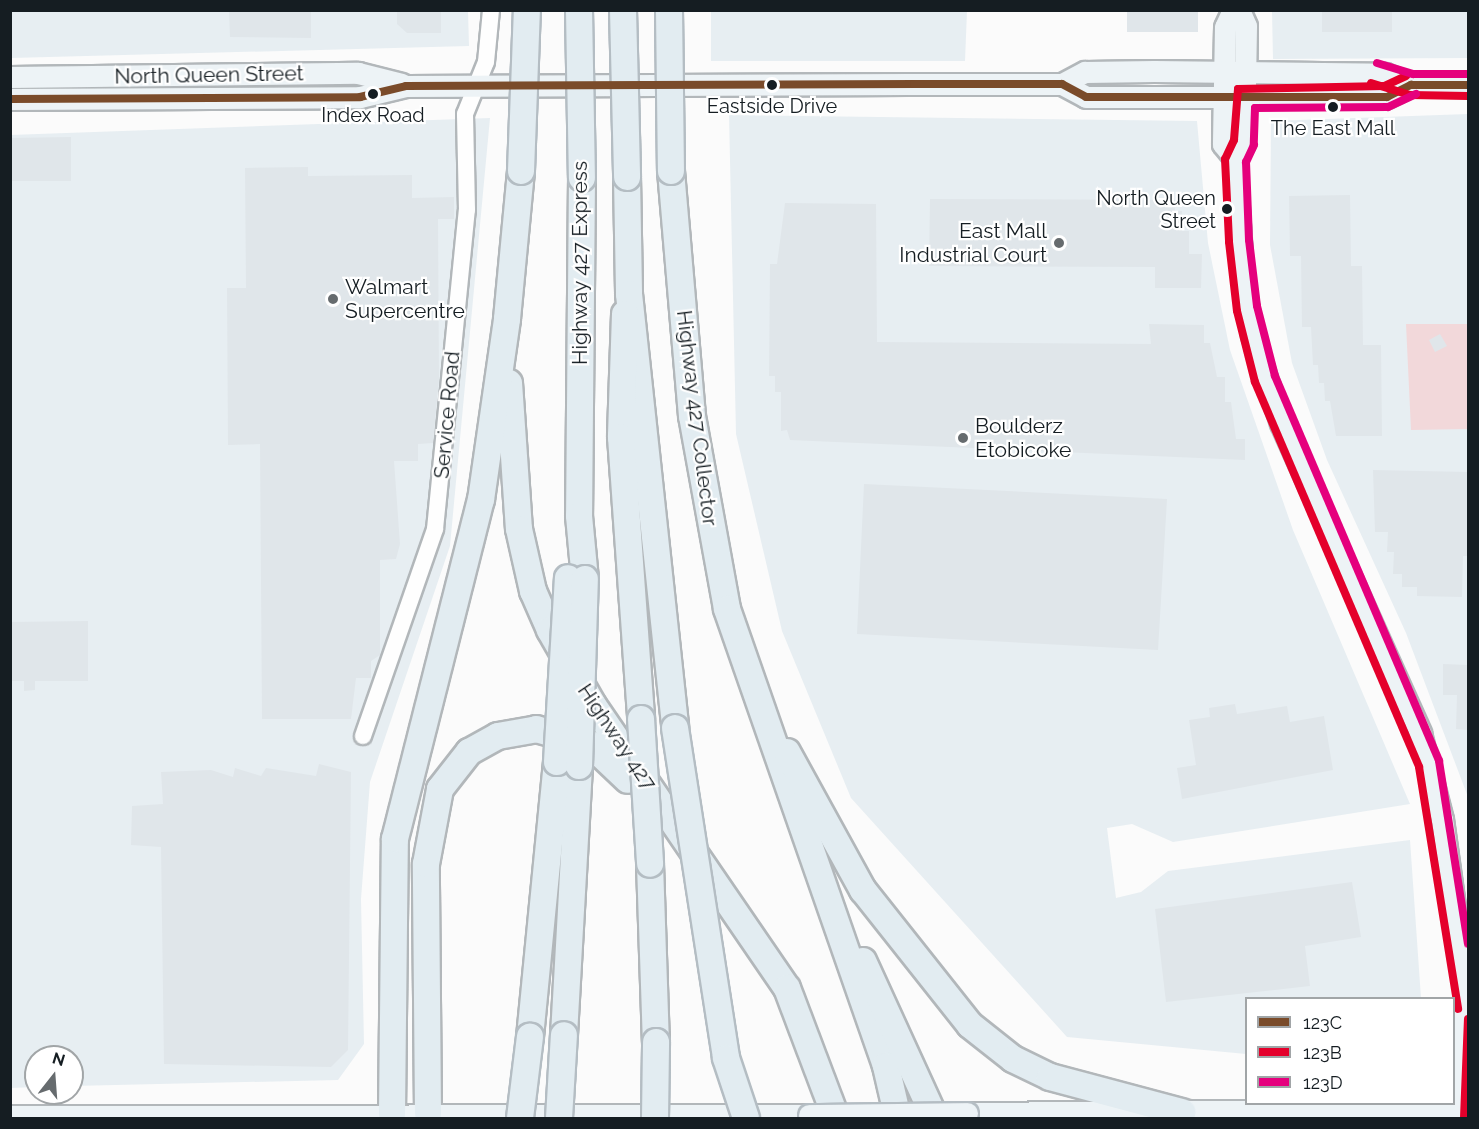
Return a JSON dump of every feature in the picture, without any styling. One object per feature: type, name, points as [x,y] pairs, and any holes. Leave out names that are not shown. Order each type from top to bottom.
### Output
[{"type":"highway","points":[[392,1116],[395,839],[481,500],[507,320],[520,171],[527,10]]},
{"type":"highway","name":"Highway 427 Express","points":[[568,764],[579,516],[582,178],[579,10]]},
{"type":"highway","points":[[623,10],[629,294],[675,728],[726,1059],[746,1119]]},
{"type":"highway","name":"Highway 427 Collector","points":[[669,10],[671,171],[693,416],[715,551],[748,678],[795,814]]},
{"type":"highway","points":[[629,294],[620,339],[621,437],[650,864],[656,1042],[655,1119]]},
{"type":"highway","name":"Highway 427","points":[[507,320],[519,529],[533,591],[593,705],[728,896],[787,988],[836,1119]]},
{"type":"highway","points":[[748,678],[863,890],[970,1025],[1031,1069],[1182,1112]]},
{"type":"highway","points":[[428,1116],[428,833],[440,789],[469,752],[498,736],[536,729],[590,744],[608,756],[728,896]]},
{"type":"highway","points":[[560,1119],[564,1035],[568,764]]},
{"type":"highway","points":[[520,1119],[568,764]]},
{"type":"highway","points":[[795,814],[886,1065],[898,1119]]},
{"type":"highway","points":[[795,814],[935,1119]]},
{"type":"main road","points":[[1233,10],[1225,27],[1235,71]]},
{"type":"main road","points":[[10,1116],[1459,1112],[1456,1019],[1467,1005],[1442,819],[1420,734],[1281,423],[1252,335],[1242,270],[1235,159],[1244,143],[1234,97],[1235,71],[1246,26],[1239,10]]},
{"type":"main road","name":"North Queen Street","points":[[10,99],[360,97],[406,86],[1062,84],[1085,72],[1235,71],[1385,74],[1411,85],[1468,85]]},
{"type":"main road","name":"North Queen Street","points":[[10,77],[358,73],[406,86]]},
{"type":"main road","name":"North Queen Street","points":[[1062,84],[1086,97],[1387,97],[1411,85]]},
{"type":"street","points":[[479,86],[491,10]]},
{"type":"street","name":"Service Road","points":[[363,736],[435,529],[467,210],[465,114],[479,86]]},
{"type":"shaded area","points":[[10,11],[468,11],[469,46],[11,58]]},
{"type":"shaded area","points":[[711,11],[967,11],[965,61],[711,61]]},
{"type":"shaded area","points":[[1272,11],[1468,11],[1468,58],[1273,59]]},
{"type":"shaded area","points":[[1468,114],[1468,797],[1406,633],[1327,460],[1292,363],[1270,245],[1271,121]]},
{"type":"shaded area","points":[[729,115],[1197,121],[1208,243],[1230,350],[1293,530],[1410,804],[1173,842],[1132,824],[1107,828],[1116,898],[1141,892],[1168,871],[1410,840],[1421,997],[1245,997],[1245,1054],[1067,1037],[851,798],[782,631],[736,434]]},
{"type":"shaded area","points":[[490,118],[450,546],[370,782],[361,899],[364,1044],[338,1080],[84,1086],[84,1045],[24,1045],[24,1087],[11,1088],[10,135]]},
{"type":"shaded area","points":[[1406,324],[1468,324],[1468,429],[1411,430]]},
{"type":"building","points":[[229,10],[311,10],[311,38],[230,37]]},
{"type":"building","points":[[397,10],[441,10],[441,33],[407,33],[397,24]]},
{"type":"building","points":[[1127,10],[1198,10],[1198,32],[1127,32]]},
{"type":"building","points":[[1322,10],[1392,10],[1392,32],[1322,32]]},
{"type":"building","points":[[71,137],[71,181],[10,181],[10,138]]},
{"type":"building","name":"Walmart Supercentre","points":[[308,167],[308,176],[412,175],[412,198],[454,197],[454,219],[438,219],[439,379],[433,443],[418,444],[418,461],[394,461],[400,544],[396,559],[380,560],[380,655],[371,661],[371,678],[356,678],[351,719],[262,719],[260,444],[228,445],[227,288],[246,288],[245,168]]},
{"type":"building","points":[[1350,195],[1351,266],[1362,266],[1363,345],[1381,345],[1382,436],[1336,436],[1330,401],[1325,401],[1324,383],[1319,383],[1318,365],[1313,365],[1311,327],[1302,327],[1301,256],[1290,256],[1289,196]]},
{"type":"building","name":"East Mall Industrial Court","points":[[930,199],[1175,200],[1175,211],[1182,211],[1182,231],[1189,231],[1189,254],[1202,254],[1201,288],[1155,288],[1155,267],[929,266]]},
{"type":"building","points":[[785,203],[876,204],[877,342],[1151,344],[1149,324],[1204,325],[1204,343],[1210,343],[1217,377],[1225,377],[1225,402],[1231,402],[1236,439],[1245,439],[1245,460],[790,440],[787,430],[781,431],[781,392],[775,392],[775,376],[769,376],[770,264],[777,264]]},
{"type":"building","points":[[1440,334],[1447,346],[1435,352],[1429,340]]},
{"type":"building","points":[[1373,470],[1468,472],[1468,556],[1463,556],[1462,597],[1417,596],[1417,587],[1402,587],[1402,574],[1393,574],[1394,552],[1387,552],[1388,532],[1375,532]]},
{"type":"building","points":[[864,484],[1167,499],[1158,650],[857,634]]},
{"type":"building","points":[[88,621],[88,681],[35,681],[35,690],[24,691],[24,681],[10,681],[10,622]]},
{"type":"building","points":[[1443,664],[1468,665],[1468,730],[1456,729],[1457,695],[1443,695]]},
{"type":"building","points":[[1235,704],[1237,714],[1287,706],[1290,722],[1324,716],[1333,770],[1182,799],[1177,768],[1196,765],[1189,720],[1210,717],[1209,708]]},
{"type":"building","points":[[319,764],[351,772],[348,1050],[331,1067],[164,1064],[161,847],[131,845],[132,806],[163,804],[161,772],[211,770],[233,777],[235,768],[261,776],[266,768],[316,776]]},
{"type":"building","points":[[1352,882],[1361,937],[1305,946],[1310,986],[1166,1002],[1155,909]]},
{"type":"transit line","name":"123D","points":[[1377,63],[1413,74],[1468,74]]},
{"type":"transit line","name":"123B","points":[[1406,76],[1385,86],[1238,89],[1234,140],[1225,159],[1229,242],[1237,311],[1255,382],[1419,767],[1458,1009]]},
{"type":"transit line","name":"123B","points":[[1371,83],[1410,95],[1468,96]]},
{"type":"transit line","name":"123C","points":[[10,99],[360,97],[406,86],[914,84],[1062,84],[1086,97],[1387,97],[1411,85],[1468,85]]},
{"type":"transit line","name":"123D","points":[[1416,94],[1388,107],[1255,108],[1254,145],[1246,162],[1249,240],[1257,306],[1275,376],[1439,761],[1468,944]]},
{"type":"transit line","name":"123B","points":[[1464,1118],[1468,1019]]},
{"type":"place","name":"Eastside Drive","points":[[772,85]]},
{"type":"place","name":"Index Road","points":[[373,94]]},
{"type":"place","name":"The East Mall","points":[[1333,107]]},
{"type":"place","name":"North Queen Street","points":[[1227,209]]},
{"type":"place","name":"East Mall Industrial Court","points":[[1059,243]]},
{"type":"place","name":"Walmart Supercentre","points":[[333,299]]},
{"type":"place","name":"Boulderz Etobicoke","points":[[963,438]]}]
